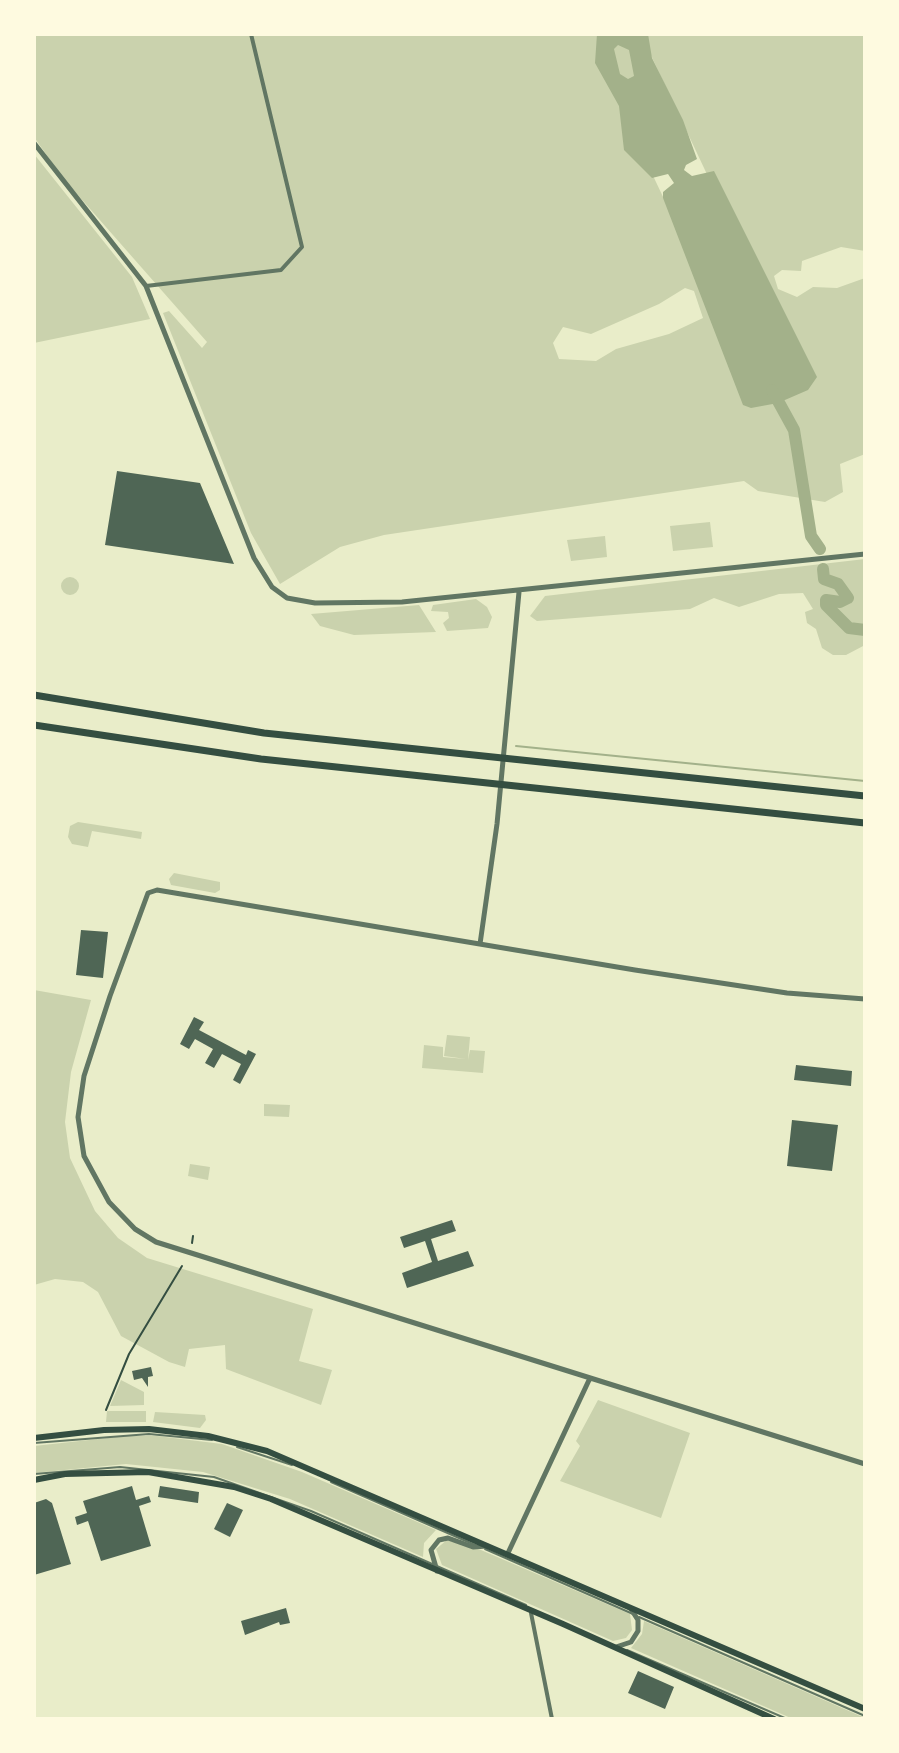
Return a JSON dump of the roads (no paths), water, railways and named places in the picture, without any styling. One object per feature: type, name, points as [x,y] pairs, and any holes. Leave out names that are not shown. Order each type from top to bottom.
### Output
[{"type":"highway","points":[[34,695],[264,733],[865,796]]},
{"type":"highway","points":[[34,725],[261,759],[865,823]]},
{"type":"main road","points":[[34,1441],[104,1430],[149,1429],[237,1442],[296,1461],[865,1709]]},
{"type":"main road","points":[[34,1477],[148,1472],[214,1481],[271,1499],[531,1613],[563,1624],[774,1719]]},
{"type":"street","points":[[146,286],[281,270],[302,247],[251,34]]},
{"type":"street","points":[[34,143],[146,286],[247,541],[277,591],[305,602],[359,605],[519,592],[865,554]]},
{"type":"street","points":[[480,944],[497,824],[519,592]]},
{"type":"street","points":[[865,999],[787,993],[157,890],[148,893],[84,1076],[78,1117],[84,1156],[109,1202],[135,1229],[189,1255],[865,1464]]},
{"type":"street","points":[[508,1553],[590,1378]]},
{"type":"street","points":[[436,1569],[431,1550],[439,1540],[448,1538],[481,1547],[492,1546]]},
{"type":"street","points":[[618,1649],[636,1637],[639,1625],[629,1606]]},
{"type":"street","points":[[531,1613],[552,1719]]},
{"type":"lane","points":[[34,1441],[149,1434],[222,1442],[305,1470],[865,1716]]},
{"type":"lane","points":[[436,1569],[563,1624]]},
{"type":"lane","points":[[618,1649],[632,1650],[787,1719]]},
{"type":"waterway","points":[[772,390],[794,430],[811,536],[820,549]]},
{"type":"waterway","points":[[823,569],[824,579],[838,584],[848,598],[840,602],[826,600],[826,605],[849,628],[865,630]]},
{"type":"waterway","points":[[516,746],[865,781]]}]
